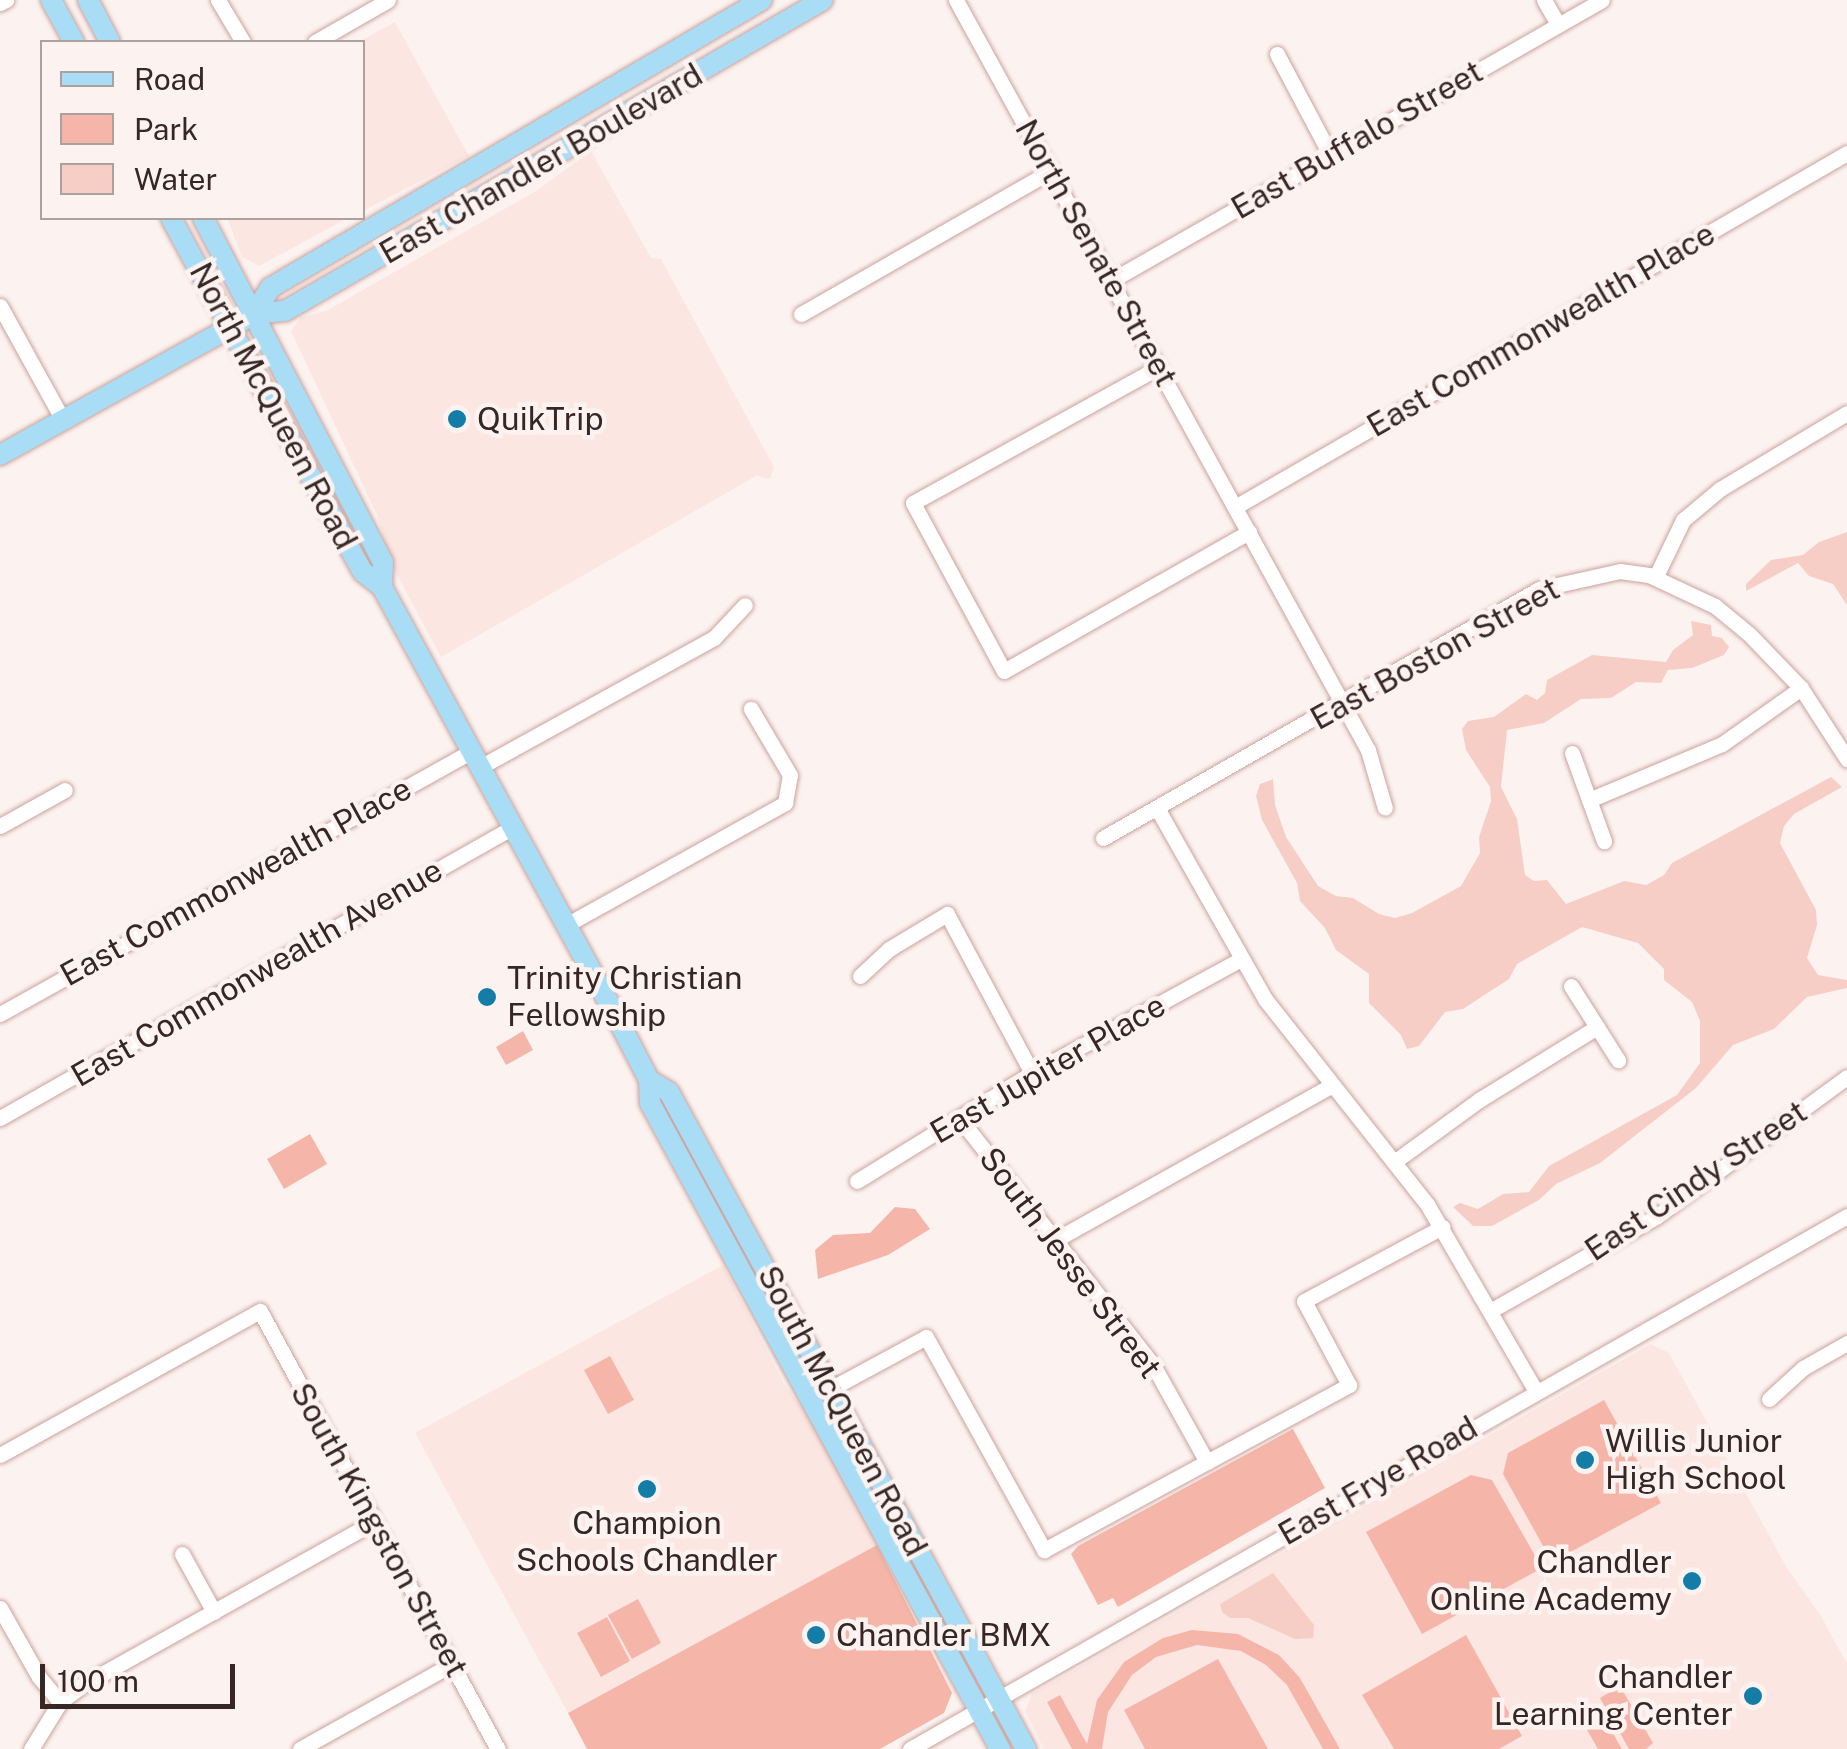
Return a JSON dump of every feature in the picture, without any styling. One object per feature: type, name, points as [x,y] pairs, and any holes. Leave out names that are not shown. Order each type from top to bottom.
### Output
[{"type":"main road","points":[[50,0],[73,40]]},
{"type":"main road","points":[[88,0],[109,40]]},
{"type":"main road","name":"East Chandler Boulevard","points":[[254,314],[270,288],[762,0]]},
{"type":"main road","name":"East Chandler Boulevard","points":[[0,455],[254,314],[284,311],[823,0]]},
{"type":"main road","points":[[592,102],[606,126]]},
{"type":"main road","name":"North McQueen Road","points":[[172,220],[363,572],[382,587],[476,759]]},
{"type":"main road","name":"North McQueen Road","points":[[204,220],[383,562],[382,587]]},
{"type":"main road","name":"South McQueen Road","points":[[476,759],[649,1080],[669,1092],[1000,1749]]},
{"type":"main road","name":"South McQueen Road","points":[[821,1394],[1026,1749]]},
{"type":"street","points":[[218,0],[242,40]]},
{"type":"street","points":[[318,40],[388,0]]},
{"type":"street","name":"North Senate Street","points":[[956,0],[1342,704],[1380,778],[1386,808]]},
{"type":"street","points":[[1544,0],[1558,24]]},
{"type":"street","name":"East Buffalo Street","points":[[1112,280],[1602,0]]},
{"type":"street","points":[[1277,54],[1331,156]]},
{"type":"street","name":"East Commonwealth Place","points":[[1235,508],[1847,153]]},
{"type":"street","points":[[801,314],[1052,170]]},
{"type":"street","points":[[0,306],[62,420]]},
{"type":"street","points":[[1159,366],[913,503],[1004,671],[1248,532]]},
{"type":"street","points":[[1651,576],[1656,576],[1683,520],[1720,489],[1847,414]]},
{"type":"street","name":"East Boston Street","points":[[1103,838],[1540,589],[1620,571],[1651,576]]},
{"type":"street","points":[[1651,576],[1716,606],[1801,688],[1847,759]]},
{"type":"street","name":"East Commonwealth Place","points":[[0,1014],[476,759],[714,638],[745,605]]},
{"type":"street","points":[[1589,800],[1722,744],[1801,688]]},
{"type":"street","points":[[566,925],[780,806],[791,789],[790,776],[751,709]]},
{"type":"street","points":[[1572,752],[1604,840]]},
{"type":"street","points":[[0,826],[65,790]]},
{"type":"street","points":[[1157,808],[1241,959],[1292,1039],[1394,1162],[1442,1227],[1536,1391]]},
{"type":"street","name":"East Commonwealth Avenue","points":[[0,1118],[513,827]]},
{"type":"street","points":[[860,976],[889,949],[947,914],[1032,1073]]},
{"type":"street","name":"East Jupiter Place","points":[[858,1182],[1032,1073],[1241,959]]},
{"type":"street","points":[[1571,986],[1618,1060]]},
{"type":"street","points":[[1394,1162],[1539,1060],[1597,1027]]},
{"type":"street","name":"East Cindy Street","points":[[1490,1311],[1657,1216],[1847,1077]]},
{"type":"street","points":[[1055,1240],[1330,1086]]},
{"type":"street","name":"South Jesse Street","points":[[960,1119],[1153,1365],[1207,1462]]},
{"type":"street","name":"East Frye Road","points":[[910,1749],[1847,1216]]},
{"type":"street","points":[[821,1394],[926,1338],[1044,1550],[1349,1385],[1304,1301],[1442,1227]]},
{"type":"street","name":"South Kingston Street","points":[[0,1456],[260,1312],[498,1749]]},
{"type":"street","points":[[1768,1399],[1803,1368],[1847,1344]]},
{"type":"street","points":[[31,1749],[60,1702],[374,1522]]},
{"type":"street","points":[[182,1554],[214,1612]]},
{"type":"street","points":[[0,1608],[39,1677],[60,1702]]},
{"type":"street","points":[[300,1749],[452,1664]]},
{"type":"shaded area","points":[[395,22],[469,156],[365,210],[365,40],[362,40]]},
{"type":"shaded area","points":[[591,151],[651,258],[661,259],[774,467],[770,479],[756,476],[441,657],[392,566],[377,515],[291,331],[301,317],[326,311],[536,191]]},
{"type":"shaded area","points":[[228,220],[344,220],[259,266],[242,257]]},
{"type":"shaded area","name":"Champion Schools Chandler","points":[[723,1265],[784,1384],[817,1427],[877,1545],[568,1713],[415,1433]]},
{"type":"shaded area","name":"Willis Junior High School","points":[[1651,1344],[1669,1353],[1787,1568],[1821,1616],[1847,1664],[1847,1749],[1044,1749],[1025,1711],[1032,1694]]},
{"type":"green space","points":[[523,1031],[533,1050],[506,1065],[496,1047]]},
{"type":"green space","points":[[310,1134],[327,1164],[284,1189],[267,1159]]},
{"type":"green space","points":[[895,1207],[915,1209],[930,1229],[888,1255],[818,1279],[815,1250],[833,1235],[870,1233]]},
{"type":"green space","points":[[610,1356],[634,1400],[608,1414],[584,1370]]},
{"type":"green space","points":[[1604,1400],[1661,1503],[1552,1562],[1503,1474],[1508,1453]]},
{"type":"green space","points":[[1293,1429],[1325,1488],[1118,1607],[1113,1598],[1098,1605],[1071,1554],[1078,1546]]},
{"type":"green space","points":[[1471,1475],[1492,1480],[1542,1568],[1422,1634],[1366,1532]]},
{"type":"green space","name":"Chandler BMX","points":[[877,1545],[952,1693],[944,1713],[880,1749],[587,1749],[568,1713]]},
{"type":"green space","points":[[638,1599],[661,1643],[632,1659],[608,1615]]},
{"type":"green space","points":[[607,1617],[630,1661],[601,1677],[577,1633]]},
{"type":"green space","points":[[1192,1630],[1238,1634],[1279,1655],[1300,1678],[1340,1749],[1323,1749],[1287,1685],[1266,1665],[1241,1651],[1197,1645],[1156,1657],[1132,1675],[1108,1712],[1102,1749],[1072,1749],[1047,1702],[1060,1695],[1087,1744],[1097,1700],[1124,1662],[1163,1638]]},
{"type":"green space","points":[[1466,1635],[1522,1736],[1499,1749],[1394,1749],[1362,1695]]},
{"type":"green space","points":[[1218,1659],[1268,1749],[1145,1749],[1124,1710]]},
{"type":"green space","points":[[1620,1686],[1653,1743],[1646,1749],[1629,1749],[1600,1698]]},
{"type":"green space","points":[[1600,1711],[1622,1749],[1598,1749],[1582,1721]]},
{"type":"water","points":[[1847,532],[1847,605],[1833,584],[1809,576],[1798,563],[1746,591],[1746,584],[1771,560],[1803,555],[1819,542]]},
{"type":"water","points":[[1691,621],[1711,625],[1712,636],[1722,638],[1729,647],[1724,655],[1692,668],[1668,670],[1661,683],[1636,682],[1611,698],[1581,699],[1544,723],[1507,730],[1501,787],[1517,819],[1525,875],[1534,881],[1547,880],[1566,904],[1624,881],[1646,885],[1664,875],[1672,863],[1831,777],[1842,787],[1794,814],[1784,826],[1780,843],[1816,910],[1817,925],[1807,958],[1818,975],[1847,980],[1847,988],[1807,997],[1774,1029],[1733,1045],[1696,1088],[1600,1163],[1556,1184],[1539,1200],[1492,1226],[1473,1226],[1453,1207],[1460,1203],[1478,1209],[1503,1194],[1529,1192],[1549,1166],[1677,1095],[1700,1063],[1700,1021],[1692,1002],[1664,980],[1664,969],[1638,943],[1582,927],[1517,964],[1509,979],[1463,1009],[1445,1012],[1419,1046],[1407,1049],[1401,1035],[1369,1003],[1369,974],[1336,950],[1325,928],[1300,901],[1297,883],[1262,820],[1256,796],[1260,784],[1273,779],[1275,805],[1286,837],[1318,886],[1336,896],[1353,898],[1379,914],[1395,918],[1412,913],[1461,886],[1480,853],[1479,837],[1491,801],[1490,787],[1466,750],[1462,729],[1468,721],[1494,717],[1526,694],[1537,700],[1545,693],[1547,680],[1592,655],[1666,662],[1673,650],[1693,635]]},
{"type":"water","points":[[1273,1573],[1314,1625],[1313,1638],[1295,1639],[1248,1618],[1230,1618],[1222,1612],[1220,1604]]},
{"type":"place","name":"QuikTrip","points":[[457,419]]},
{"type":"place","name":"Trinity Christian Fellowship","points":[[487,997]]},
{"type":"place","name":"Willis Junior High School","points":[[1585,1460]]},
{"type":"place","name":"Champion Schools Chandler","points":[[647,1489]]},
{"type":"place","name":"Chandler Online Academy","points":[[1692,1581]]},
{"type":"place","name":"Chandler BMX","points":[[816,1635]]},
{"type":"place","name":"Chandler Learning Center","points":[[1753,1696]]}]
